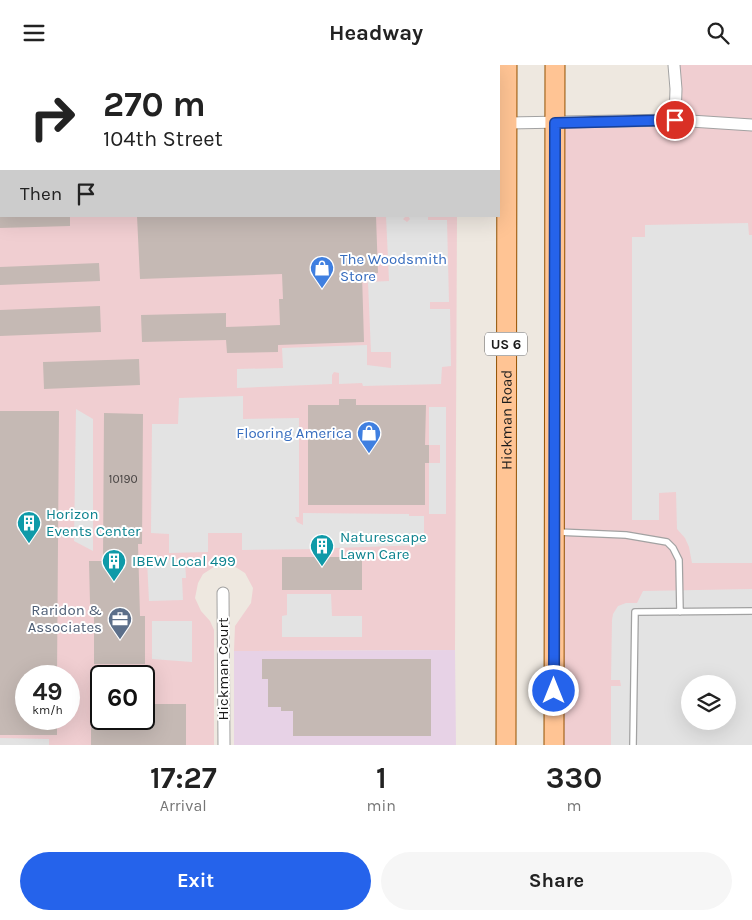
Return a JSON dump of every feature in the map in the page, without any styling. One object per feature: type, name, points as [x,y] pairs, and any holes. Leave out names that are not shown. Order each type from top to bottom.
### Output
[{"type":"main road","name":"Hickman Road","points":[[506,745],[507,65]]},
{"type":"main road","points":[[554,745],[555,65]]},
{"type":"street","points":[[674,65],[676,89],[675,120]]},
{"type":"street","points":[[507,123],[675,120],[752,125]]},
{"type":"street","name":"Hickman Court","points":[[223,593],[224,745]]},
{"type":"lane","points":[[555,531],[626,535],[666,542],[673,548],[679,560],[680,612]]},
{"type":"lane","points":[[633,745],[635,612],[752,611]]},
{"type":"shaded area","points":[[674,65],[752,65],[752,745],[554,745],[555,123],[675,120]]},
{"type":"shaded area","points":[[0,217],[457,217],[455,650],[234,651],[235,626],[251,603],[253,588],[245,573],[231,565],[214,567],[203,574],[198,583],[195,598],[214,630],[214,745],[0,745]]},
{"type":"shaded area","points":[[386,217],[405,217],[403,219],[407,222],[410,219],[409,217],[428,217],[428,220],[447,220],[449,302],[430,302],[430,309],[450,309],[451,366],[442,367],[441,384],[363,386],[362,383],[339,384],[339,373],[334,372],[332,384],[237,388],[237,369],[283,368],[282,348],[367,345],[367,365],[391,368],[391,352],[371,352],[368,282],[389,281]]},
{"type":"shaded area","points":[[748,223],[749,235],[752,235],[752,563],[692,563],[689,547],[685,538],[677,529],[676,492],[659,493],[659,520],[632,520],[632,237],[645,237],[645,225]]},
{"type":"shaded area","points":[[243,396],[243,419],[299,418],[299,517],[295,517],[297,522],[303,525],[303,513],[409,514],[409,516],[424,516],[424,545],[332,548],[325,538],[325,549],[242,550],[242,533],[208,533],[208,552],[169,553],[169,534],[151,533],[152,424],[178,424],[179,398]]},
{"type":"shaded area","points":[[429,407],[446,407],[446,514],[429,514],[429,463],[440,463],[440,445],[429,445]]},
{"type":"shaded area","points":[[76,409],[93,419],[93,551],[74,541]]},
{"type":"shaded area","points":[[185,559],[186,578],[182,578],[183,600],[149,601],[147,560]]},
{"type":"shaded area","points":[[752,589],[752,745],[611,745],[611,686],[621,686],[620,680],[611,680],[613,614],[618,606],[626,603],[637,603],[643,591]]},
{"type":"shaded area","points":[[287,594],[331,594],[332,616],[362,616],[362,637],[282,637],[282,616],[287,615]]},
{"type":"shaded area","points":[[152,621],[192,621],[192,662],[152,659]]},
{"type":"shaded area","points":[[455,650],[456,745],[234,745],[234,651]]},
{"type":"shaded area","points":[[0,738],[49,739],[49,745],[0,745]]},
{"type":"building","points":[[0,217],[70,217],[70,226],[0,228]]},
{"type":"building","name":"The Woodsmith Store","points":[[137,217],[376,217],[378,273],[362,274],[364,342],[278,345],[278,352],[227,353],[226,340],[142,342],[141,315],[226,313],[226,327],[280,325],[279,299],[283,299],[282,274],[140,279]]},
{"type":"building","points":[[99,263],[100,281],[0,285],[0,267]]},
{"type":"building","points":[[100,306],[101,332],[0,336],[0,310]]},
{"type":"building","points":[[139,359],[140,385],[44,389],[43,362]]},
{"type":"building","name":"Flooring America","points":[[339,399],[356,399],[356,405],[426,405],[425,445],[429,445],[429,463],[425,463],[425,505],[308,505],[308,405],[339,405]]},
{"type":"building","name":"Horizon Events Center","points":[[0,411],[59,411],[57,665],[15,665],[15,730],[57,730],[57,735],[0,735]]},
{"type":"building","points":[[104,413],[143,414],[142,544],[138,544],[140,616],[145,616],[145,664],[94,664],[94,604],[90,604],[89,561],[103,561]]},
{"type":"building","name":"Naturescape Lawn Care","points":[[282,557],[362,557],[362,590],[282,590]]},
{"type":"building","points":[[262,659],[431,659],[431,736],[293,736],[293,711],[281,711],[281,707],[268,707],[268,679],[262,679]]},
{"type":"building","points":[[155,704],[186,704],[186,745],[91,745],[91,730],[155,730]]},
{"type":"place","name":"The Woodsmith Store","points":[[322,289]]},
{"type":"place","name":"Flooring America","points":[[369,454]]},
{"type":"place","name":"Horizon Events Center","points":[[29,544]]},
{"type":"place","name":"Naturescape Lawn Care","points":[[322,567]]},
{"type":"place","name":"IBEW Local 499","points":[[114,582]]},
{"type":"place","name":"Raridon & Associates","points":[[120,640]]},
{"type":"route","points":[[554,691],[555,123],[675,120]]}]
